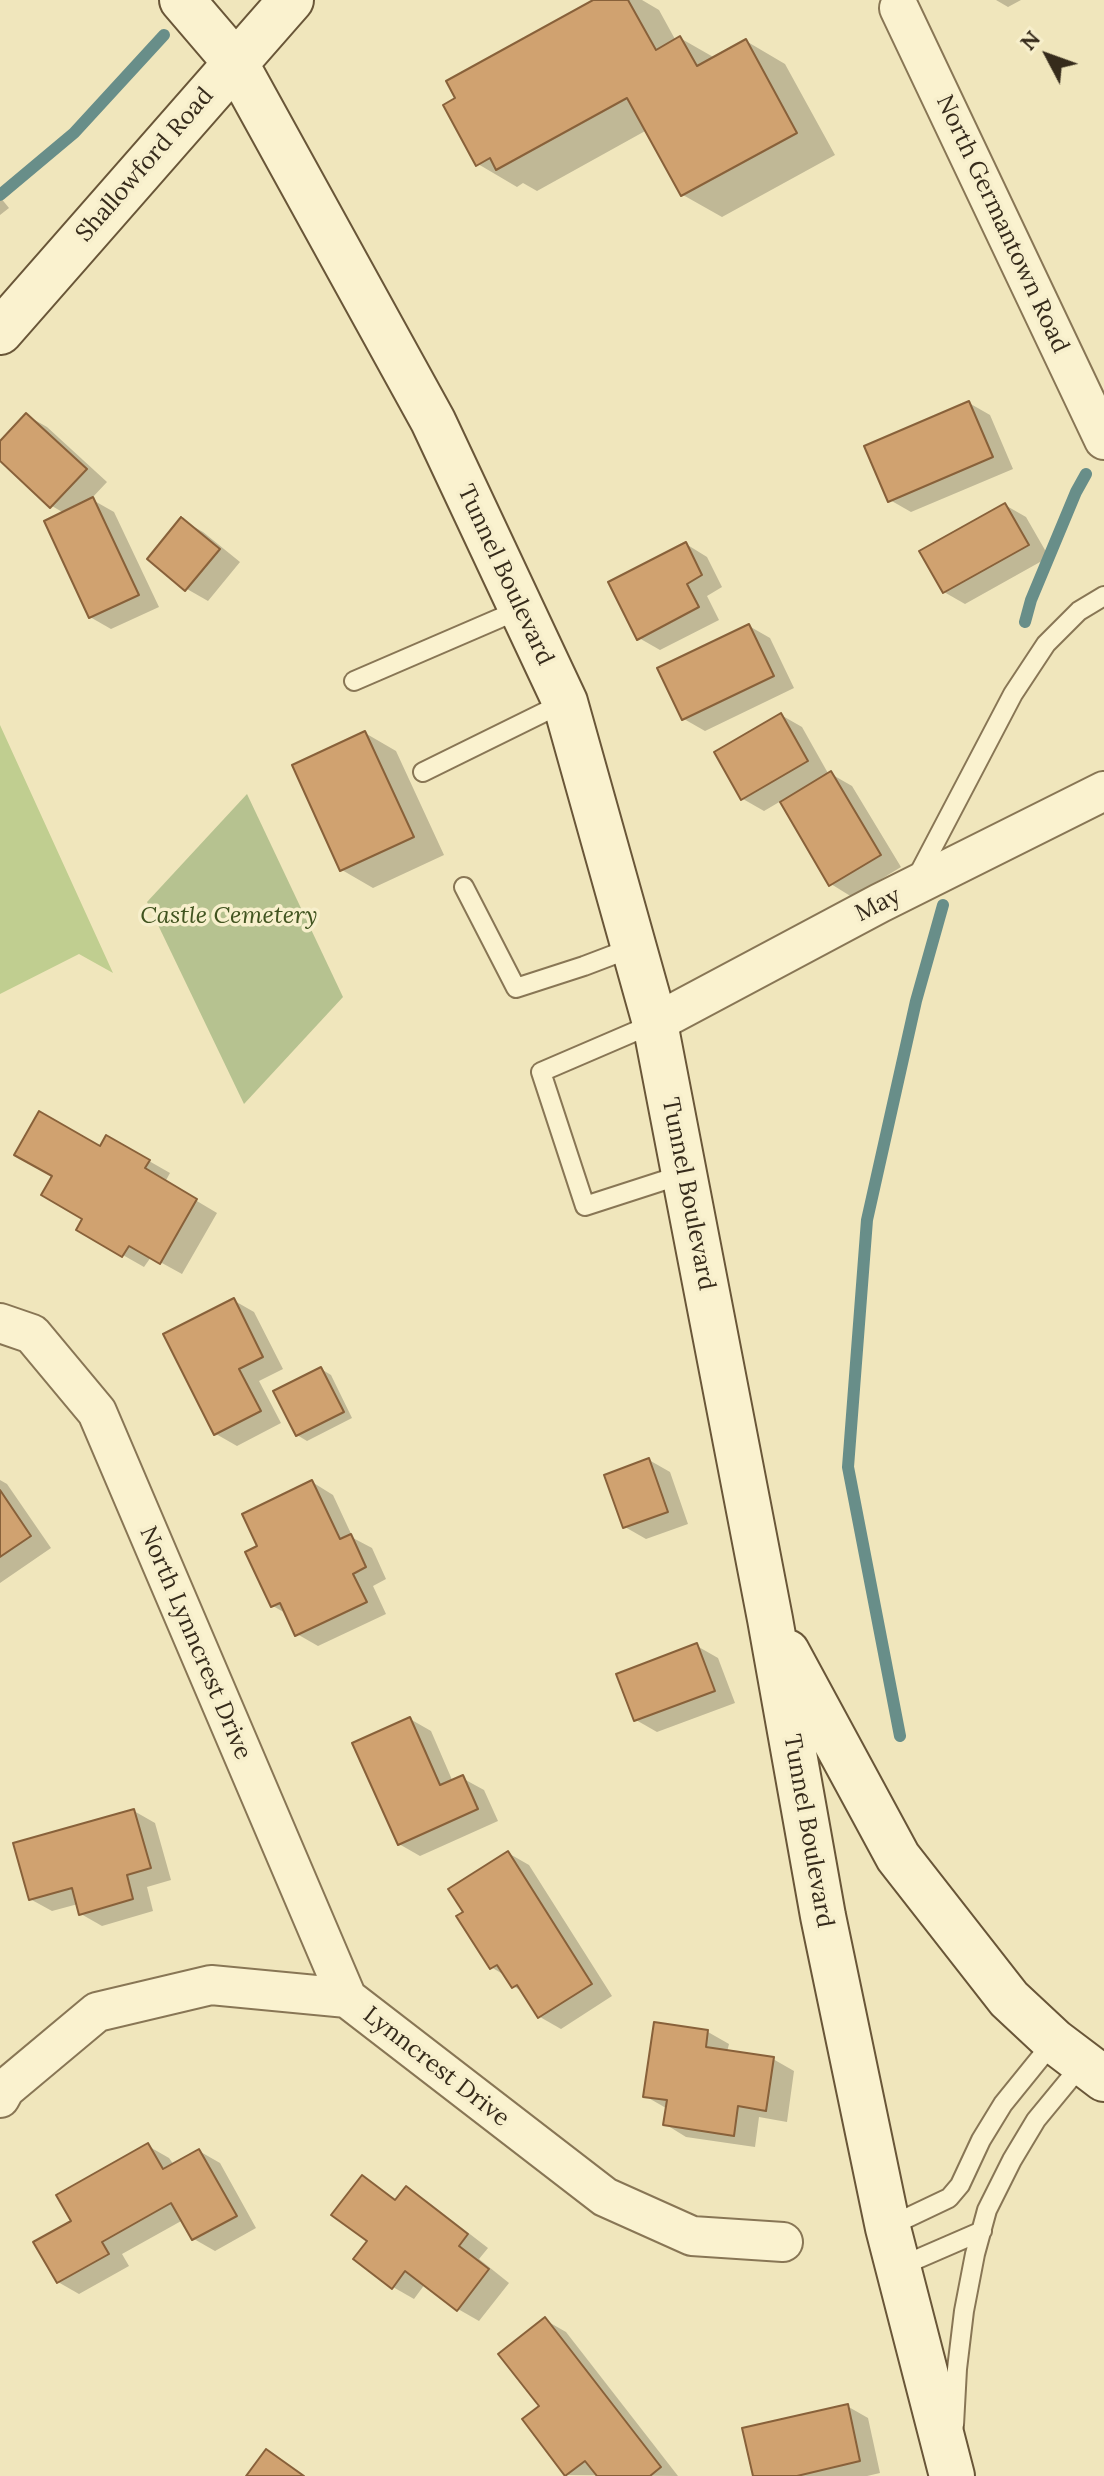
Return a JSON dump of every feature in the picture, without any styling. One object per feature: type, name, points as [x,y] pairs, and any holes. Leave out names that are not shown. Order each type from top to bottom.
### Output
[{"type":"main road","name":"Tunnel Boulevard","points":[[182,0],[235,62],[433,421],[565,702],[655,1023],[770,1619],[823,1916],[893,2248],[952,2476]]},
{"type":"main road","name":"Shallowford Road","points":[[0,332],[291,0]]},
{"type":"main road","points":[[770,1619],[898,1857],[1009,1999],[1080,2061]]},
{"type":"street","name":"North Germantown Road","points":[[899,8],[1104,440]]},
{"type":"street","name":"May","points":[[655,1023],[911,888],[1104,791]]},
{"type":"street","name":"North Lynncrest Drive","points":[[0,1323],[32,1334],[97,1412],[347,1998]]},
{"type":"street","name":"Lynncrest Drive","points":[[0,2098],[5,2089],[97,2012],[211,1985],[347,1998],[605,2197],[692,2236],[783,2242]]},
{"type":"lane","points":[[911,888],[1013,694],[1046,644],[1079,611],[1104,596]]},
{"type":"lane","points":[[354,681],[521,609]]},
{"type":"lane","points":[[423,772],[565,702]]},
{"type":"lane","points":[[464,887],[516,988],[634,947]]},
{"type":"lane","points":[[655,1023],[541,1072],[585,1206],[684,1174]]},
{"type":"lane","points":[[952,2476],[957,2369],[964,2311],[987,2210],[1036,2120],[1080,2061]]},
{"type":"lane","points":[[893,2248],[960,2185],[981,2140],[1003,2104],[1080,2061]]},
{"type":"lane","points":[[893,2248],[982,2231]]},
{"type":"green space","points":[[0,725],[113,973],[79,954],[0,994]]},
{"type":"green space","name":"Castle Cemetery","points":[[247,794],[343,997],[244,1104],[147,902]]},
{"type":"building","points":[[593,0],[628,0],[656,50],[680,36],[697,66],[746,39],[797,133],[681,196],[627,98],[496,170],[490,158],[476,166],[443,105],[455,98],[446,81]]},
{"type":"building","points":[[969,401],[993,457],[888,502],[864,446]]},
{"type":"building","points":[[26,413],[87,469],[50,508],[0,461],[0,441]]},
{"type":"building","points":[[93,497],[139,595],[89,618],[44,521]]},
{"type":"building","points":[[1005,503],[1029,545],[943,593],[919,551]]},
{"type":"building","points":[[181,517],[220,549],[185,591],[147,559]]},
{"type":"building","points":[[686,542],[702,575],[687,584],[699,607],[637,640],[608,582]]},
{"type":"building","points":[[749,624],[774,676],[682,720],[657,668]]},
{"type":"building","points":[[781,713],[808,761],[741,800],[714,752]]},
{"type":"building","points":[[365,731],[414,837],[340,871],[292,765]]},
{"type":"building","points":[[831,771],[881,855],[829,886],[780,802]]},
{"type":"building","points":[[39,1111],[100,1146],[106,1135],[150,1160],[145,1168],[197,1199],[160,1264],[129,1246],[122,1257],[76,1230],[82,1219],[41,1195],[52,1176],[14,1155]]},
{"type":"building","points":[[234,1298],[263,1357],[239,1369],[261,1411],[214,1435],[163,1334]]},
{"type":"building","points":[[321,1367],[344,1412],[296,1436],[273,1391]]},
{"type":"building","points":[[649,1458],[668,1512],[623,1528],[604,1475]]},
{"type":"building","points":[[312,1480],[340,1539],[351,1534],[366,1567],[353,1574],[367,1602],[295,1636],[280,1603],[271,1607],[245,1552],[257,1546],[242,1514]]},
{"type":"building","points":[[0,1490],[31,1536],[0,1557]]},
{"type":"building","points":[[697,1643],[715,1691],[634,1721],[616,1674]]},
{"type":"building","points":[[410,1717],[440,1785],[463,1775],[478,1809],[398,1845],[352,1743]]},
{"type":"building","points":[[134,1809],[151,1868],[127,1875],[133,1899],[79,1915],[72,1888],[29,1900],[13,1843]]},
{"type":"building","points":[[508,1851],[592,1984],[538,2018],[517,1985],[512,1988],[497,1965],[490,1969],[456,1916],[463,1912],[448,1889]]},
{"type":"building","points":[[654,2022],[708,2030],[706,2047],[774,2057],[766,2111],[738,2106],[734,2136],[663,2125],[667,2100],[643,2097]]},
{"type":"building","points":[[148,2143],[163,2169],[199,2149],[237,2216],[192,2240],[171,2203],[102,2242],[109,2254],[57,2283],[33,2242],[71,2221],[56,2195]]},
{"type":"building","points":[[362,2175],[395,2200],[406,2186],[468,2234],[459,2246],[489,2269],[457,2311],[405,2271],[392,2289],[353,2259],[367,2241],[331,2215]]},
{"type":"building","points":[[545,2317],[661,2467],[650,2476],[597,2476],[585,2461],[565,2476],[522,2419],[539,2406],[498,2354]]},
{"type":"building","points":[[848,2404],[860,2461],[797,2476],[753,2476],[742,2428]]},
{"type":"building","points":[[266,2449],[304,2476],[246,2476]]},
{"type":"waterway","points":[[0,195],[74,133],[164,35]]},
{"type":"waterway","points":[[1025,622],[1031,600],[1086,474]]},
{"type":"waterway","points":[[900,1736],[848,1467],[867,1220],[916,1001],[943,905]]}]
